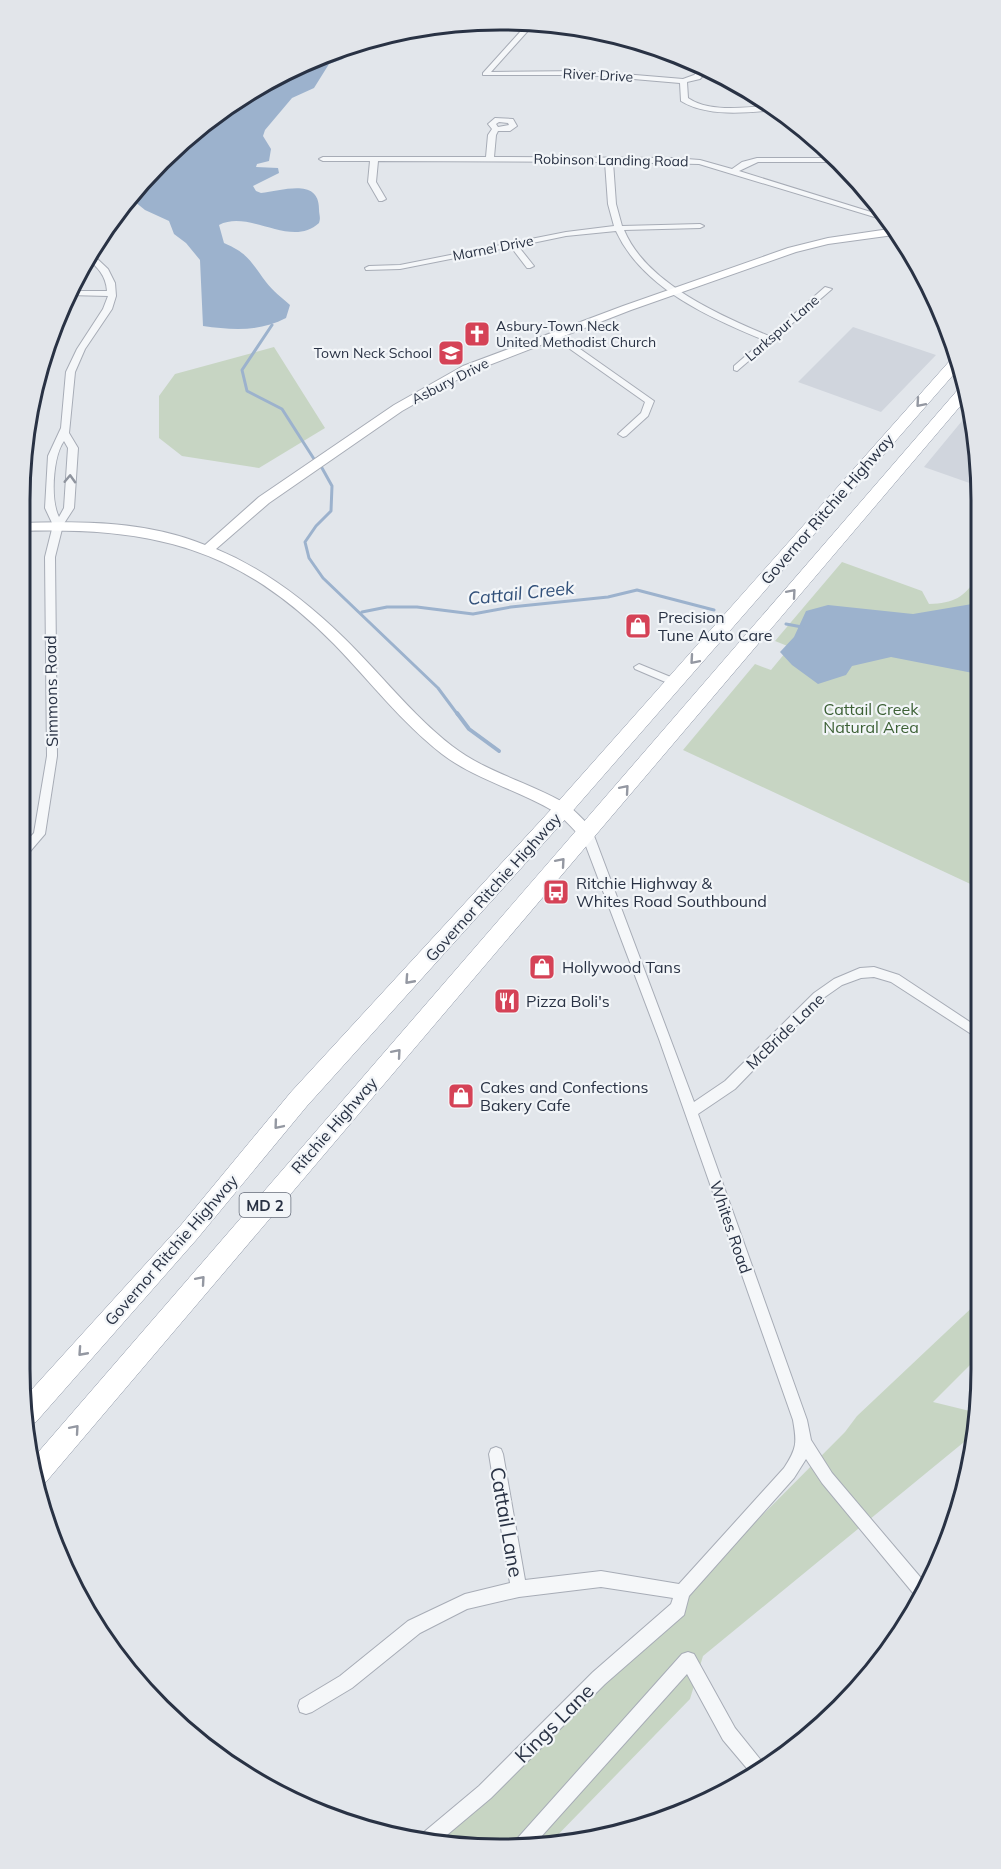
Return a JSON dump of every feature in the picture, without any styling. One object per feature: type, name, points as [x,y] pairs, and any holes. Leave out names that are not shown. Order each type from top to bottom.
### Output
[{"type":"highway","name":"Governor Ritchie Highway","points":[[32,1408],[189,1232],[299,1099],[563,809],[952,367]]},
{"type":"highway","name":"Governor Ritchie Highway","points":[[587,833],[959,397]]},
{"type":"highway","name":"Ritchie Highway","points":[[41,1468],[587,833]]},
{"type":"street","name":"River Drive","points":[[525,31],[484,74],[587,73],[682,81]]},
{"type":"street","points":[[699,75],[682,81],[684,99],[696,106],[760,108]]},
{"type":"street","points":[[490,158],[492,135],[496,129]]},
{"type":"street","name":"Robinson Landing Road","points":[[323,159],[490,158],[700,162],[875,216]]},
{"type":"street","points":[[375,159],[372,182],[382,199]]},
{"type":"street","points":[[609,159],[612,210],[618,228],[642,263],[703,310],[768,339]]},
{"type":"street","points":[[733,172],[757,160],[825,160]]},
{"type":"street","name":"Marnel Drive","points":[[369,268],[400,267],[566,234],[618,228],[700,226]]},
{"type":"street","name":"Asbury Drive","points":[[208,549],[264,500],[398,408],[467,369],[792,250],[887,233]]},
{"type":"street","points":[[512,244],[530,266]]},
{"type":"street","points":[[58,525],[50,508],[53,452],[65,433],[68,381],[72,368],[111,304],[112,292],[107,272],[95,261]]},
{"type":"street","name":"Larkspur Lane","points":[[737,368],[828,289]]},
{"type":"street","points":[[79,293],[112,292]]},
{"type":"street","points":[[556,335],[650,401],[645,414],[623,434]]},
{"type":"street","name":"Simmons Road","points":[[30,844],[39,834],[52,756],[50,557],[58,525],[69,508],[73,448],[65,433]]},
{"type":"street","points":[[30,527],[58,525],[146,531],[208,549],[260,575],[292,597],[336,638],[425,732],[451,754],[563,809],[587,833]]},
{"type":"street","points":[[639,667],[674,682]]},
{"type":"street","name":"Whites Road","points":[[587,833],[800,1420],[804,1442],[827,1478],[918,1585]]},
{"type":"street","name":"McBride Lane","points":[[690,1112],[730,1085],[818,996],[838,982],[860,973],[874,972],[895,978],[971,1029]]},
{"type":"street","name":"Kings Lane","points":[[434,1834],[485,1792],[680,1600],[789,1473],[800,1456],[804,1442]]},
{"type":"street","name":"Cattail Lane","points":[[496,1454],[519,1589]]},
{"type":"street","points":[[306,1706],[346,1682],[414,1628],[465,1602],[519,1589],[601,1579],[680,1600]]},
{"type":"street","points":[[528,1838],[688,1660],[729,1734],[754,1765]]},
{"type":"shaded area","points":[[853,327],[936,355],[881,412],[798,382]]},
{"type":"shaded area","points":[[964,419],[970,483],[924,467]]},
{"type":"green space","points":[[274,347],[325,428],[259,468],[182,456],[159,438],[159,396],[175,374]]},
{"type":"green space","name":"Cattail Creek Natural Area","points":[[842,562],[922,591],[929,604],[952,601],[971,586],[971,884],[683,750],[755,664],[771,670],[790,647],[775,641]]},
{"type":"green space","points":[[971,1308],[971,1364],[933,1402],[969,1411],[965,1441],[703,1656],[690,1699],[557,1835],[500,1839],[444,1835],[845,1432],[857,1416]]},
{"type":"water","points":[[344,57],[329,64],[314,88],[292,98],[265,130],[263,136],[271,149],[269,161],[257,164],[256,167],[278,168],[279,173],[253,186],[261,193],[306,189],[317,199],[319,223],[308,230],[296,232],[244,222],[231,221],[219,225],[224,243],[244,255],[268,285],[290,305],[286,318],[256,328],[203,326],[200,260],[186,243],[174,234],[169,221],[145,210],[136,203],[168,168],[214,127],[265,93]]},
{"type":"water","points":[[971,604],[971,673],[891,657],[852,666],[846,675],[818,684],[792,665],[780,652],[794,637],[806,611],[828,605],[913,614]]},
{"type":"waterway","name":"Cattail Creek","points":[[272,325],[242,370],[247,391],[282,409],[314,459]]},
{"type":"waterway","name":"Cattail Creek","points":[[322,468],[332,486],[331,511],[316,526],[305,542],[309,558],[323,578],[438,688],[458,715]]},
{"type":"waterway","name":"Cattail Creek","points":[[362,612],[387,607],[417,607],[473,614],[511,607],[608,597],[637,590],[714,610]]},
{"type":"waterway","name":"Cattail Creek","points":[[786,624],[802,627]]},
{"type":"waterway","points":[[457,713],[469,729],[499,751]]},
{"type":"place","name":"Asbury-Town Neck United Methodist Church","points":[[477,334]]},
{"type":"place","name":"Town Neck School","points":[[451,353]]},
{"type":"place","name":"Precision Tune Auto Care","points":[[638,626]]},
{"type":"place","name":"Ritchie Highway & Whites Road Southbound","points":[[556,892]]},
{"type":"place","name":"Hollywood Tans","points":[[542,967]]},
{"type":"place","name":"Pizza Boli's","points":[[507,1001]]},
{"type":"place","name":"Cakes and Confections Bakery Cafe","points":[[461,1096]]}]
